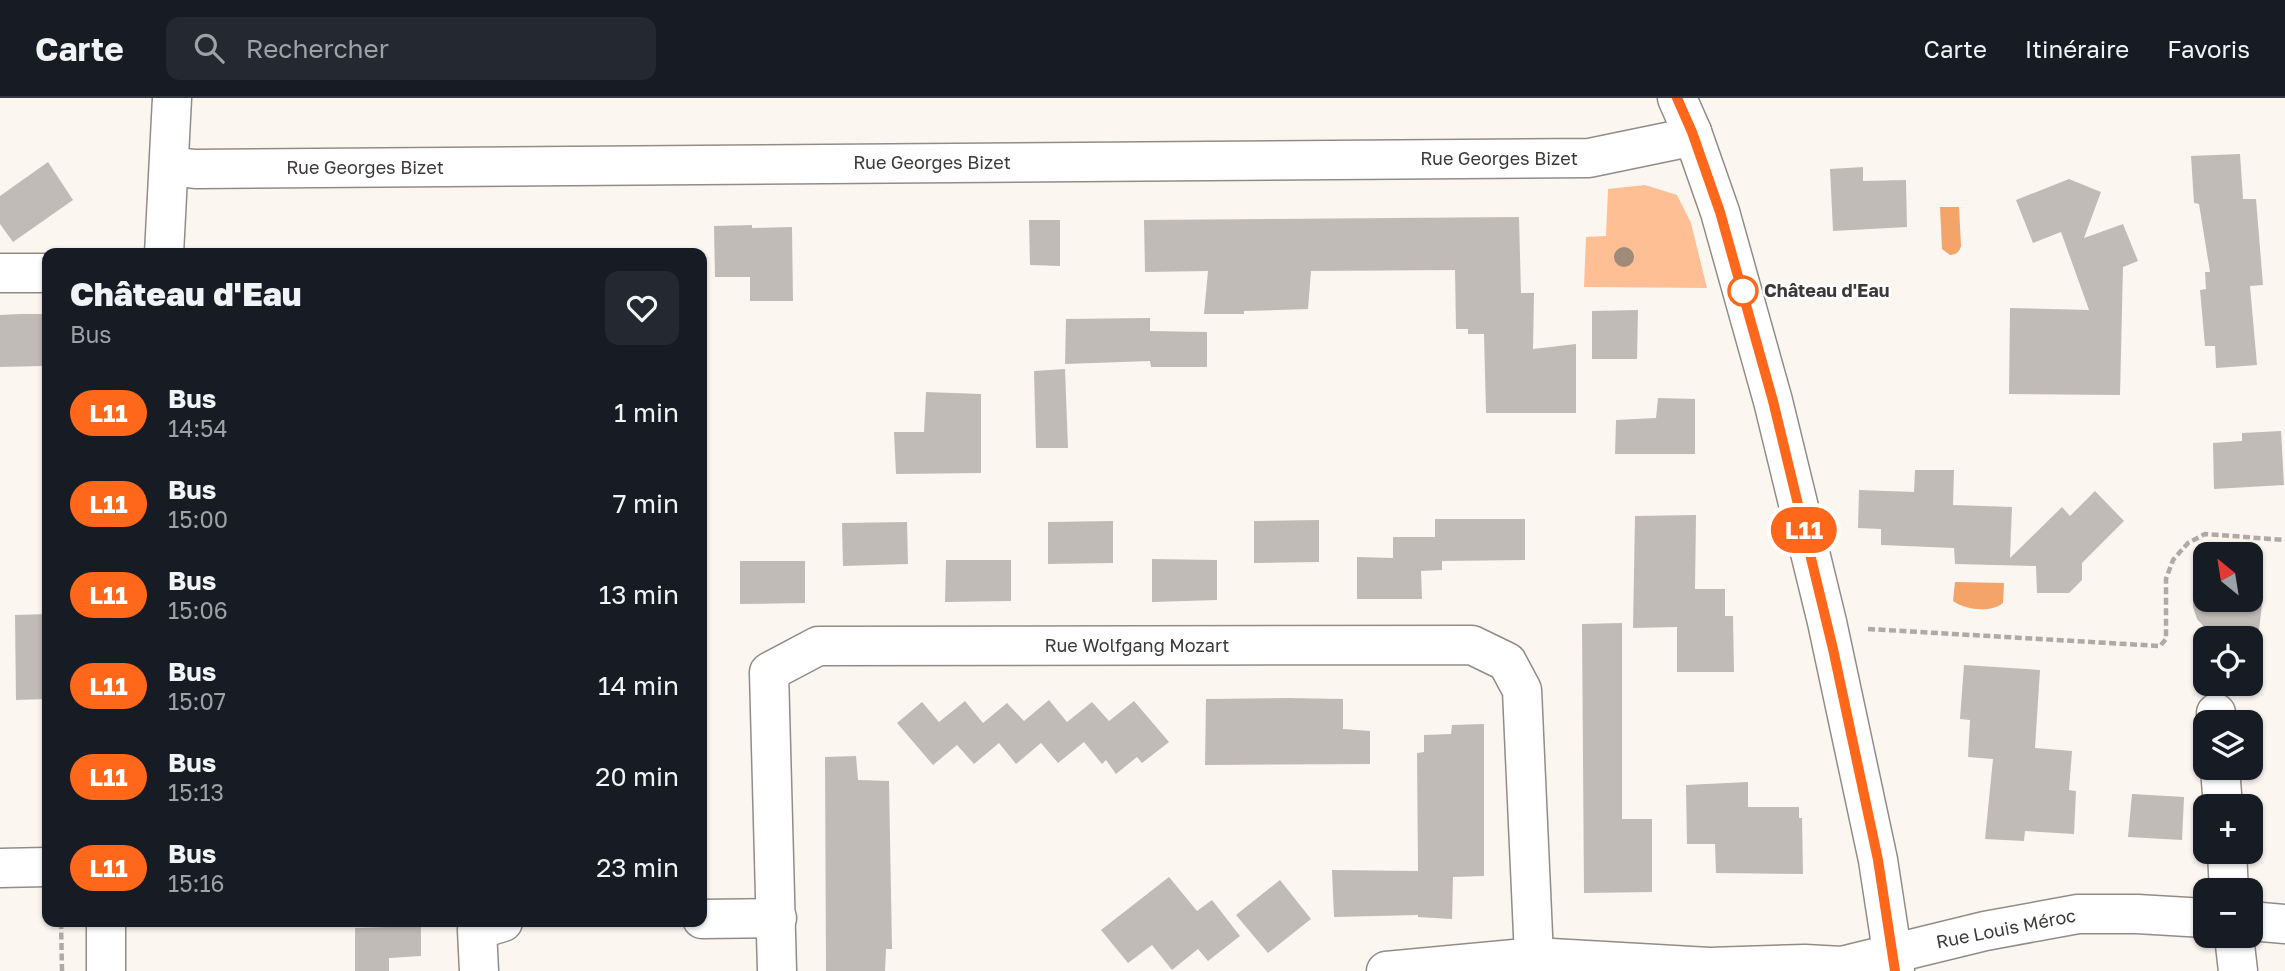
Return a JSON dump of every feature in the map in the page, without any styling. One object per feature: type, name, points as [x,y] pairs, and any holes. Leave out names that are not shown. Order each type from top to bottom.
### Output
[{"type":"street","points":[[164,248],[172,98]]},
{"type":"street","points":[[1677,98],[1720,212],[1773,401],[1818,583],[1878,860],[1894,963]]},
{"type":"street","name":"Rue Georges Bizet","points":[[169,166],[209,169],[1590,158],[1675,140],[1692,132]]},
{"type":"street","points":[[0,273],[42,273]]},
{"type":"street","name":"Rue Wolfgang Mozart","points":[[777,971],[769,672],[818,646],[1472,645],[1507,662],[1522,690],[1534,957]]},
{"type":"street","points":[[0,868],[42,867]]},
{"type":"street","name":"Rue Louis Méroc","points":[[1386,971],[1534,957],[1709,969],[1894,963],[1985,931],[2078,914],[2193,917]]},
{"type":"street","points":[[707,919],[777,918]]},
{"type":"street","points":[[2263,922],[2285,923]]},
{"type":"street","points":[[106,927],[106,971]]},
{"type":"street","points":[[479,971],[477,930],[487,927]]},
{"type":"street","points":[[2235,948],[2238,971]]},
{"type":"path","points":[[1860,629],[2161,646],[2166,639],[2166,579],[2174,560],[2188,543],[2205,534],[2285,540]]},
{"type":"path","points":[[61,927],[62,971]]},
{"type":"shaded area","points":[[1645,185],[1677,195],[1691,223],[1707,288],[1584,287],[1586,237],[1606,236],[1608,189]]},
{"type":"shaded area","points":[[1940,207],[1959,207],[1961,246],[1954,254],[1950,255],[1942,249]]},
{"type":"shaded area","points":[[1955,582],[2004,583],[2003,603],[1985,609],[1958,604],[1953,601]]},
{"type":"building","points":[[2240,154],[2243,199],[2256,199],[2263,285],[2250,286],[2257,365],[2216,368],[2215,346],[2205,346],[2200,290],[2206,289],[2205,272],[2210,272],[2199,204],[2194,203],[2191,156]]},
{"type":"building","points":[[48,162],[73,200],[13,242],[0,224],[0,196]]},
{"type":"building","points":[[1863,167],[1863,181],[1906,180],[1907,227],[1833,231],[1830,169]]},
{"type":"building","points":[[2069,179],[2101,192],[2084,238],[2123,224],[2138,261],[2123,267],[2120,395],[2009,394],[2010,308],[2089,310],[2061,232],[2033,243],[2016,200]]},
{"type":"building","points":[[1519,217],[1521,293],[1534,293],[1533,349],[1576,344],[1576,413],[1486,413],[1484,334],[1468,334],[1468,329],[1456,329],[1455,270],[1311,271],[1308,309],[1244,311],[1244,314],[1204,314],[1208,271],[1145,272],[1144,220]]},
{"type":"building","points":[[1029,220],[1060,220],[1060,266],[1030,265]]},
{"type":"building","points":[[752,225],[752,228],[792,227],[793,301],[750,301],[750,277],[715,277],[714,226]]},
{"type":"building","points":[[1638,310],[1637,359],[1592,359],[1592,311]]},
{"type":"building","points":[[42,314],[42,366],[0,367],[0,315]]},
{"type":"building","points":[[1150,318],[1150,331],[1207,332],[1207,367],[1151,367],[1150,361],[1065,364],[1066,319]]},
{"type":"building","points":[[1065,369],[1068,448],[1036,448],[1034,371]]},
{"type":"building","points":[[926,392],[981,394],[981,473],[896,474],[894,432],[924,432]]},
{"type":"building","points":[[1658,398],[1695,399],[1695,454],[1615,454],[1616,420],[1656,418]]},
{"type":"building","points":[[2281,431],[2284,485],[2214,489],[2213,443],[2242,441],[2242,433]]},
{"type":"building","points":[[1915,470],[1954,470],[1953,505],[2012,507],[2010,558],[2062,507],[2070,516],[2095,491],[2124,521],[2082,563],[2082,580],[2069,593],[2037,593],[2036,566],[1955,564],[1954,548],[1881,545],[1881,529],[1858,528],[1859,490],[1914,492]]},
{"type":"building","points":[[1696,515],[1695,589],[1725,589],[1725,616],[1733,616],[1734,672],[1677,672],[1677,627],[1633,628],[1635,516]]},
{"type":"building","points":[[1435,519],[1525,519],[1525,560],[1442,561],[1442,570],[1421,571],[1422,599],[1357,599],[1357,557],[1393,558],[1393,537],[1435,537]]},
{"type":"building","points":[[1319,520],[1319,562],[1254,563],[1254,521]]},
{"type":"building","points":[[1113,521],[1113,563],[1048,564],[1048,522]]},
{"type":"building","points":[[907,522],[908,564],[843,566],[842,523]]},
{"type":"building","points":[[1152,559],[1217,560],[1217,600],[1152,602]]},
{"type":"building","points":[[946,560],[1011,560],[1011,601],[945,602]]},
{"type":"building","points":[[740,561],[805,561],[805,603],[740,604]]},
{"type":"building","points":[[2195,612],[2261,612],[2259,626],[2203,626]]},
{"type":"building","points":[[42,614],[42,699],[16,700],[15,615]]},
{"type":"building","points":[[1622,623],[1622,819],[1652,819],[1652,892],[1584,893],[1582,624]]},
{"type":"building","points":[[1964,665],[2040,670],[2035,748],[2072,751],[2069,790],[2076,791],[2074,834],[2025,831],[2024,841],[1985,839],[1993,759],[1968,757],[1970,720],[1960,719]]},
{"type":"building","points":[[1206,699],[1343,699],[1343,729],[1370,731],[1370,764],[1205,765]]},
{"type":"building","points":[[1049,700],[1067,722],[1092,702],[1109,721],[1134,701],[1169,742],[1142,763],[1137,757],[1116,774],[1106,760],[1102,764],[1084,742],[1058,763],[1041,743],[1016,764],[999,743],[974,764],[957,745],[933,765],[897,723],[922,702],[939,722],[965,701],[983,723],[1007,703],[1024,721]]},
{"type":"building","points":[[1484,724],[1484,876],[1453,877],[1452,919],[1418,915],[1334,917],[1332,870],[1418,871],[1417,753],[1424,752],[1424,735],[1451,734],[1452,725]]},
{"type":"building","points":[[856,756],[858,780],[889,781],[892,949],[886,949],[885,971],[826,971],[825,757]]},
{"type":"building","points":[[1748,782],[1748,807],[1799,807],[1799,818],[1802,818],[1803,874],[1716,873],[1715,844],[1687,844],[1686,785]]},
{"type":"building","points":[[2132,794],[2184,797],[2182,840],[2128,837]]},
{"type":"building","points":[[1169,877],[1197,911],[1212,900],[1240,936],[1208,961],[1198,949],[1172,970],[1152,945],[1128,963],[1101,930]]},
{"type":"building","points":[[1280,880],[1311,919],[1268,953],[1236,915]]},
{"type":"building","points":[[421,927],[421,956],[389,958],[389,971],[355,971],[355,928]]},
{"type":"bus line","name":"L11","points":[[1677,98],[1720,212],[1773,401],[1833,649],[1878,860],[1895,971]]},
{"type":"place","name":"Château d'Eau","points":[[1743,291]]}]
